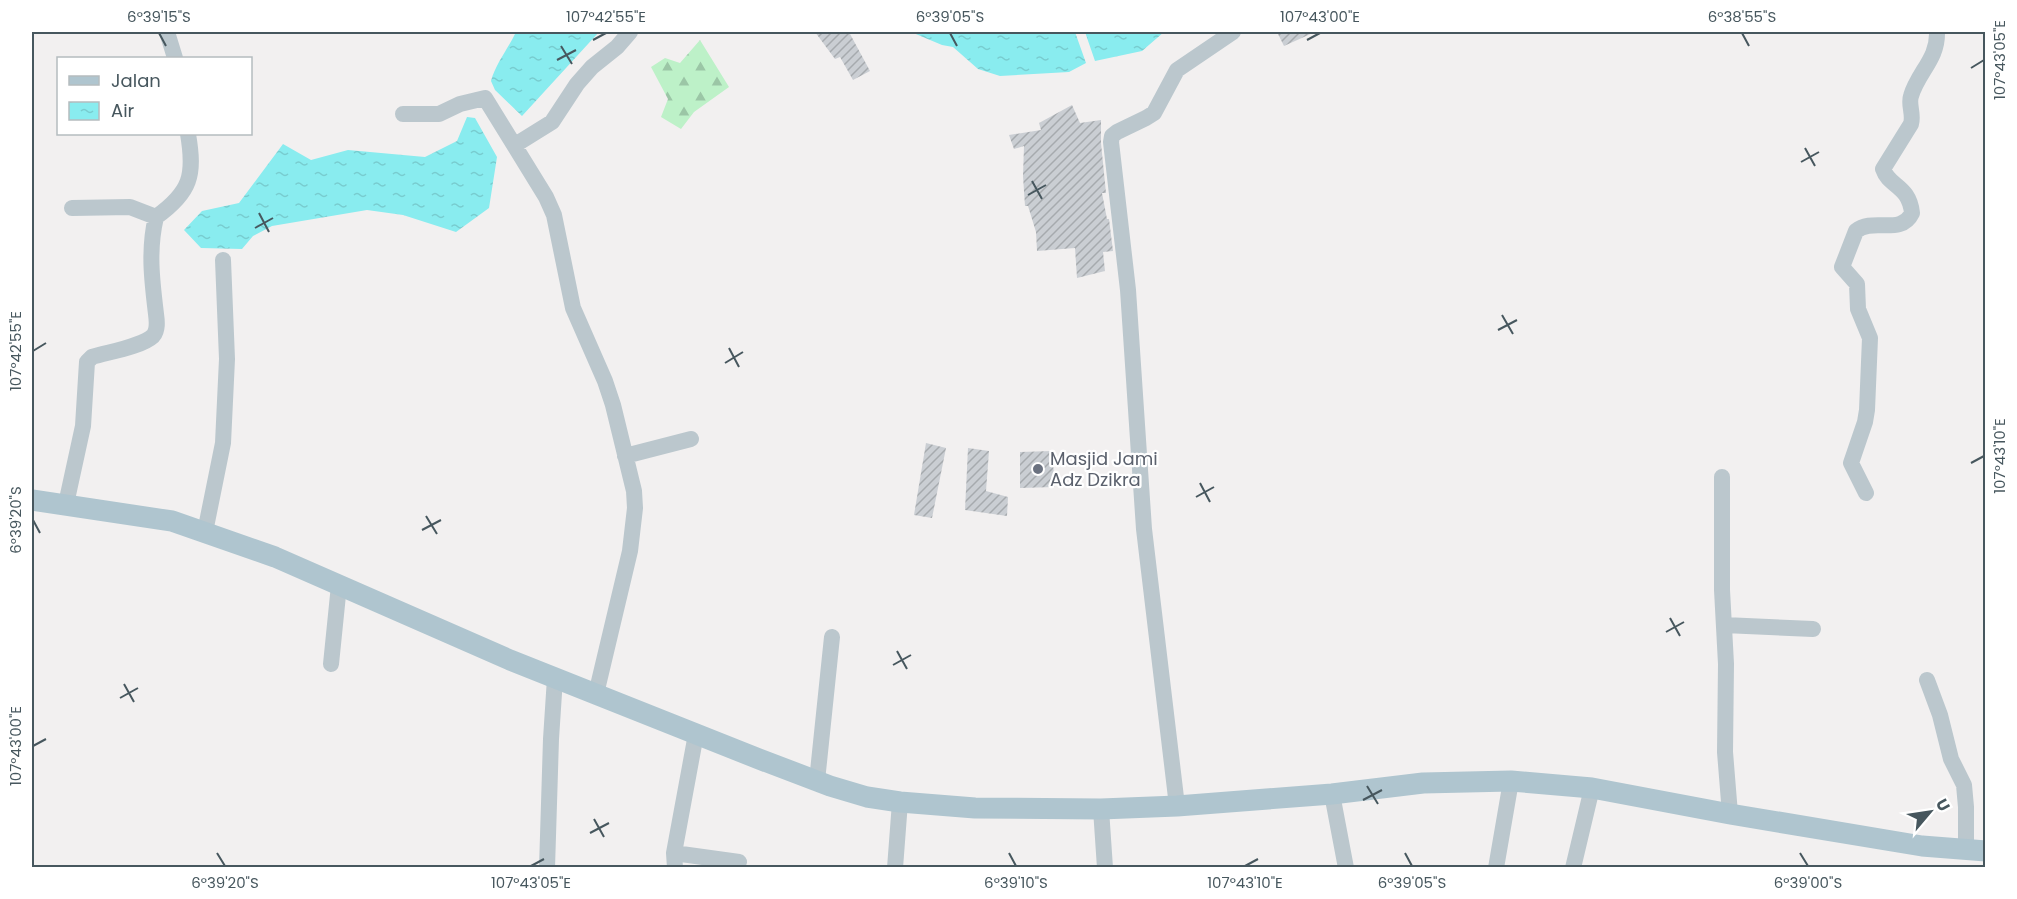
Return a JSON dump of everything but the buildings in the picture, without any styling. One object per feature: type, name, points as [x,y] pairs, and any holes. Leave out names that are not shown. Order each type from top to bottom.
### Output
[{"type":"main road","points":[[32,500],[172,520],[275,557],[555,678],[817,781],[867,797],[975,808],[1101,809],[1177,806],[1332,794],[1423,783],[1511,781],[1592,788],[1922,846],[1976,850]]},
{"type":"street","points":[[167,32],[175,57]]},
{"type":"street","points":[[512,140],[552,122],[577,84],[630,32]]},
{"type":"street","points":[[1177,806],[1144,529],[1128,290],[1111,142],[1112,136],[1117,132],[1154,112],[1178,69],[1233,32]]},
{"type":"street","points":[[1866,494],[1851,463],[1867,416],[1870,338],[1858,309],[1857,284],[1844,271],[1842,264],[1856,231],[1860,228],[1870,224],[1893,226],[1910,218],[1912,213],[1906,193],[1885,174],[1883,169],[1913,119],[1911,96],[1938,44],[1937,32]]},
{"type":"street","points":[[403,114],[439,114],[479,98],[485,98],[546,197],[554,215],[570,299],[605,381],[634,491],[634,522],[619,600],[596,694]]},
{"type":"street","points":[[66,504],[82,426],[87,362],[92,357],[144,341],[157,330],[150,272],[152,233],[156,217],[167,209],[187,187],[191,154],[188,135]]},
{"type":"street","points":[[72,208],[130,207],[156,217]]},
{"type":"street","points":[[205,532],[223,443],[227,359],[224,260]]},
{"type":"street","points":[[625,456],[692,439]]},
{"type":"street","points":[[1722,477],[1726,664],[1725,752],[1730,814]]},
{"type":"street","points":[[331,664],[339,585]]},
{"type":"street","points":[[1724,625],[1813,629]]},
{"type":"street","points":[[817,781],[832,636]]},
{"type":"street","points":[[547,867],[555,678]]},
{"type":"street","points":[[1927,680],[1940,715],[1951,759],[1964,784],[1966,807],[1976,850]]},
{"type":"street","points":[[696,734],[674,860],[738,862]]},
{"type":"street","points":[[1496,867],[1511,781]]},
{"type":"street","points":[[1573,867],[1592,788]]},
{"type":"street","points":[[1332,794],[1346,867]]},
{"type":"street","points":[[895,867],[900,802]]},
{"type":"street","points":[[1101,809],[1105,867]]},
{"type":"green space","points":[[700,40],[729,87],[694,112],[681,129],[661,117],[668,99],[651,67],[665,58],[680,63]]},
{"type":"water","points":[[516,32],[599,32],[522,116],[495,90],[491,81]]},
{"type":"water","points":[[911,32],[1075,32],[1086,63],[1069,72],[1000,76],[978,69],[953,47],[942,45]]},
{"type":"water","points":[[1085,32],[1164,32],[1142,51],[1095,61]]},
{"type":"water","points":[[467,117],[475,118],[497,157],[489,208],[456,232],[403,215],[367,210],[272,226],[253,236],[242,249],[201,248],[184,230],[202,211],[239,203],[283,144],[311,160],[348,150],[425,157],[457,141]]},
{"type":"place","name":"Masjid Jami Adz Dzikra","points":[[1038,469]]}]
